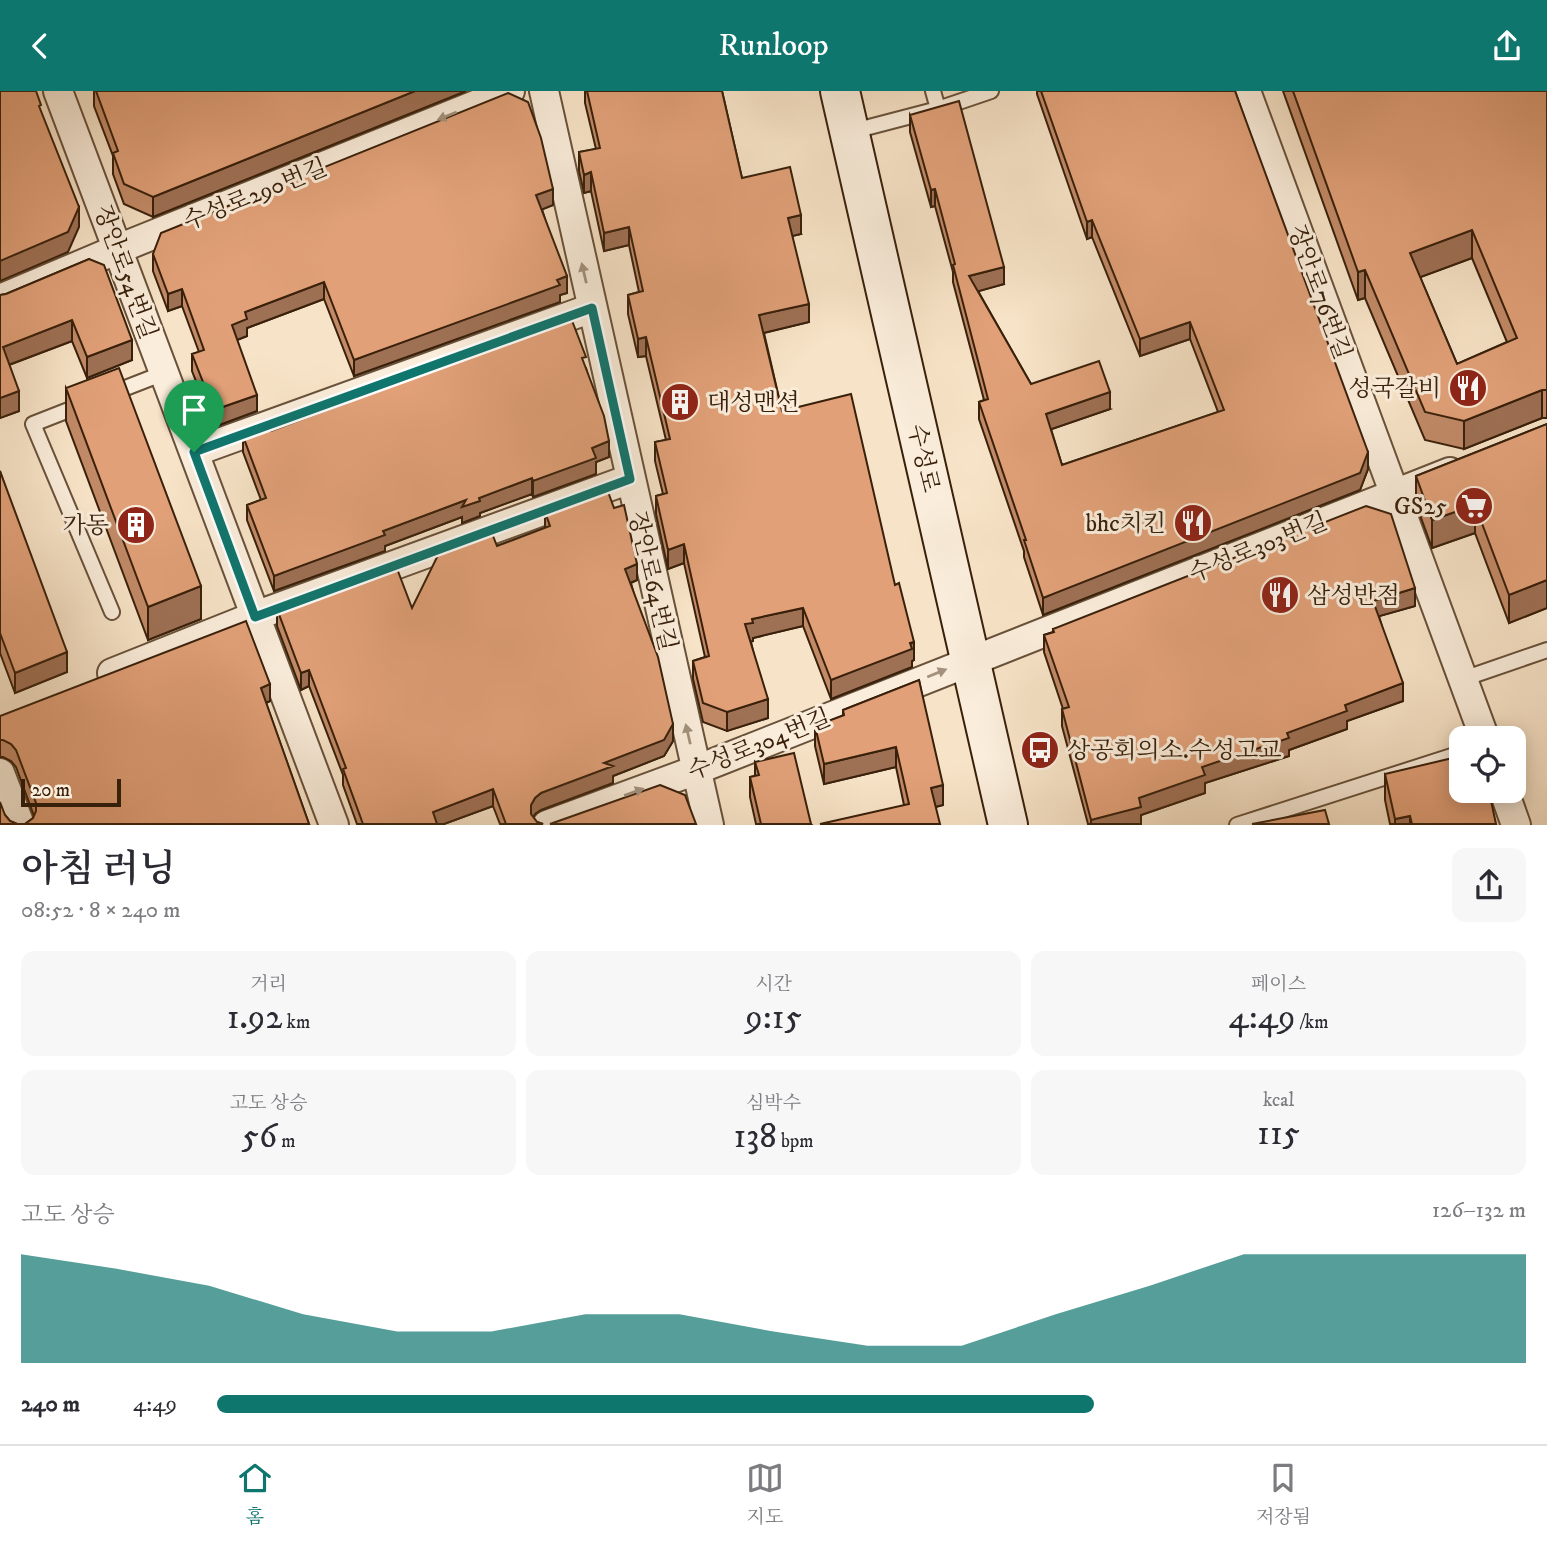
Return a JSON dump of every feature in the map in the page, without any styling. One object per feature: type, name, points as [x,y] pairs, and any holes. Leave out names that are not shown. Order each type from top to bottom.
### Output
[{"type":"street","name":"장안로54번길","points":[[58,91],[334,824]]},
{"type":"street","name":"수성로290번길","points":[[0,299],[510,91]]},
{"type":"street","name":"장안로64번길","points":[[544,91],[709,824]]},
{"type":"street","name":"수성로","points":[[840,91],[1008,824]]},
{"type":"street","name":"장안로76번길","points":[[1246,91],[1480,726]]},
{"type":"street","points":[[194,452],[592,308]]},
{"type":"street","name":"수성로303번길","points":[[970,660],[1471,464]]},
{"type":"street","points":[[89,681],[630,479]]},
{"type":"street","name":"수성로304번길","points":[[547,824],[696,769],[970,660]]},
{"type":"street","points":[[0,773],[20,824]]},
{"type":"street","points":[[1508,803],[1516,824]]},
{"type":"lane","points":[[933,91],[938,109]]},
{"type":"lane","points":[[849,132],[938,109],[991,91]]},
{"type":"lane","points":[[112,612],[33,424],[164,373]]},
{"type":"lane","points":[[1463,679],[1547,650]]},
{"type":"lane","points":[[1237,824],[1449,757]]},
{"type":"building","points":[[0,91],[36,91],[41,105],[39,106],[79,207],[68,232],[0,261]]},
{"type":"building","points":[[96,91],[415,91],[153,197],[124,184],[113,153],[118,151]]},
{"type":"building","points":[[587,91],[722,91],[742,178],[790,167],[801,215],[788,218],[809,304],[759,315],[782,411],[851,394],[895,585],[899,583],[914,642],[910,643],[912,649],[831,680],[803,608],[752,619],[753,623],[745,624],[768,699],[727,712],[703,703],[693,661],[709,656],[684,544],[668,550],[656,496],[667,493],[655,442],[670,439],[646,337],[638,339],[628,295],[643,291],[629,227],[604,233],[591,172],[584,175],[579,152],[600,148]]},
{"type":"building","points":[[1041,91],[1235,91],[1368,452],[1360,473],[1043,598],[979,402],[988,399],[935,189],[931,190],[910,115],[959,101],[1004,267],[969,276],[1031,384],[1099,361],[1110,392],[1046,414],[1062,465],[1224,410],[1190,322],[1140,339],[1092,220],[1087,222]]},
{"type":"building","points":[[1293,91],[1547,91],[1547,390],[1464,421],[1425,412],[1365,270],[1358,272]],"holes":[[[1472,230],[1517,338],[1457,364],[1410,253]]]},
{"type":"building","points":[[508,93],[528,102],[541,138],[553,189],[536,195],[567,276],[557,280],[560,285],[354,360],[324,282],[245,312],[247,319],[232,325],[257,395],[214,410],[192,354],[204,350],[182,289],[168,294],[153,254],[161,233]]},
{"type":"building","points":[[89,259],[104,265],[132,340],[87,357],[72,320],[3,347],[19,391],[0,398],[0,295]]},
{"type":"building","points":[[571,318],[586,357],[582,358],[604,416],[609,441],[592,448],[596,458],[533,481],[532,478],[462,507],[466,500],[383,531],[385,535],[274,576],[247,505],[266,498],[243,436],[269,427],[271,431],[367,395],[366,392]]},
{"type":"building","name":"가동","points":[[119,368],[201,586],[148,607],[66,388]]},
{"type":"building","points":[[1547,424],[1547,580],[1509,595],[1475,505],[1432,520],[1416,476]]},
{"type":"building","points":[[0,471],[67,652],[15,673],[0,633]]},
{"type":"building","points":[[607,489],[614,508],[624,505],[637,564],[625,569],[658,657],[673,724],[664,740],[604,763],[613,766],[541,793],[531,805],[531,814],[537,822],[543,824],[506,824],[493,789],[433,812],[437,824],[363,824],[343,769],[346,768],[309,670],[301,673],[277,609],[396,566],[412,608],[441,549],[491,531],[497,546],[550,526],[545,512]]},
{"type":"building","points":[[1366,506],[1391,514],[1415,588],[1373,601],[1403,683],[1345,705],[1347,711],[1287,733],[1289,738],[1202,767],[1205,775],[1139,798],[1141,807],[1091,820],[1062,709],[1069,707],[1044,635],[1054,632],[1053,629]]},
{"type":"building","points":[[246,621],[270,684],[261,688],[309,824],[25,824],[33,818],[36,803],[16,750],[11,744],[0,740],[0,716]]},
{"type":"building","points":[[919,680],[943,785],[931,788],[940,824],[820,824],[909,804],[896,747],[824,764],[815,726],[844,715],[843,710]]},
{"type":"building","points":[[794,753],[811,824],[761,824],[750,777],[759,775],[755,762]]},
{"type":"building","points":[[1449,759],[1449,803],[1492,803],[1496,824],[1412,824],[1410,816],[1395,819],[1385,774]]},
{"type":"building","points":[[660,785],[685,795],[696,824],[550,824]]},
{"type":"building","points":[[0,802],[5,815],[17,824],[0,824]]},
{"type":"building","points":[[1325,810],[1329,824],[1252,824]]},
{"type":"place","name":"성국갈비","points":[[1468,388]]},
{"type":"place","name":"대성맨션","points":[[680,402]]},
{"type":"place","name":"GS25","points":[[1474,506]]},
{"type":"place","name":"bhc치킨","points":[[1193,523]]},
{"type":"place","name":"가동","points":[[136,525]]},
{"type":"place","name":"삼성반점","points":[[1280,595]]},
{"type":"place","name":"상공회의소.수성고교","points":[[1040,750]]},
{"type":"route","points":[[592,308],[630,479],[255,617],[194,452],[592,308]]}]
